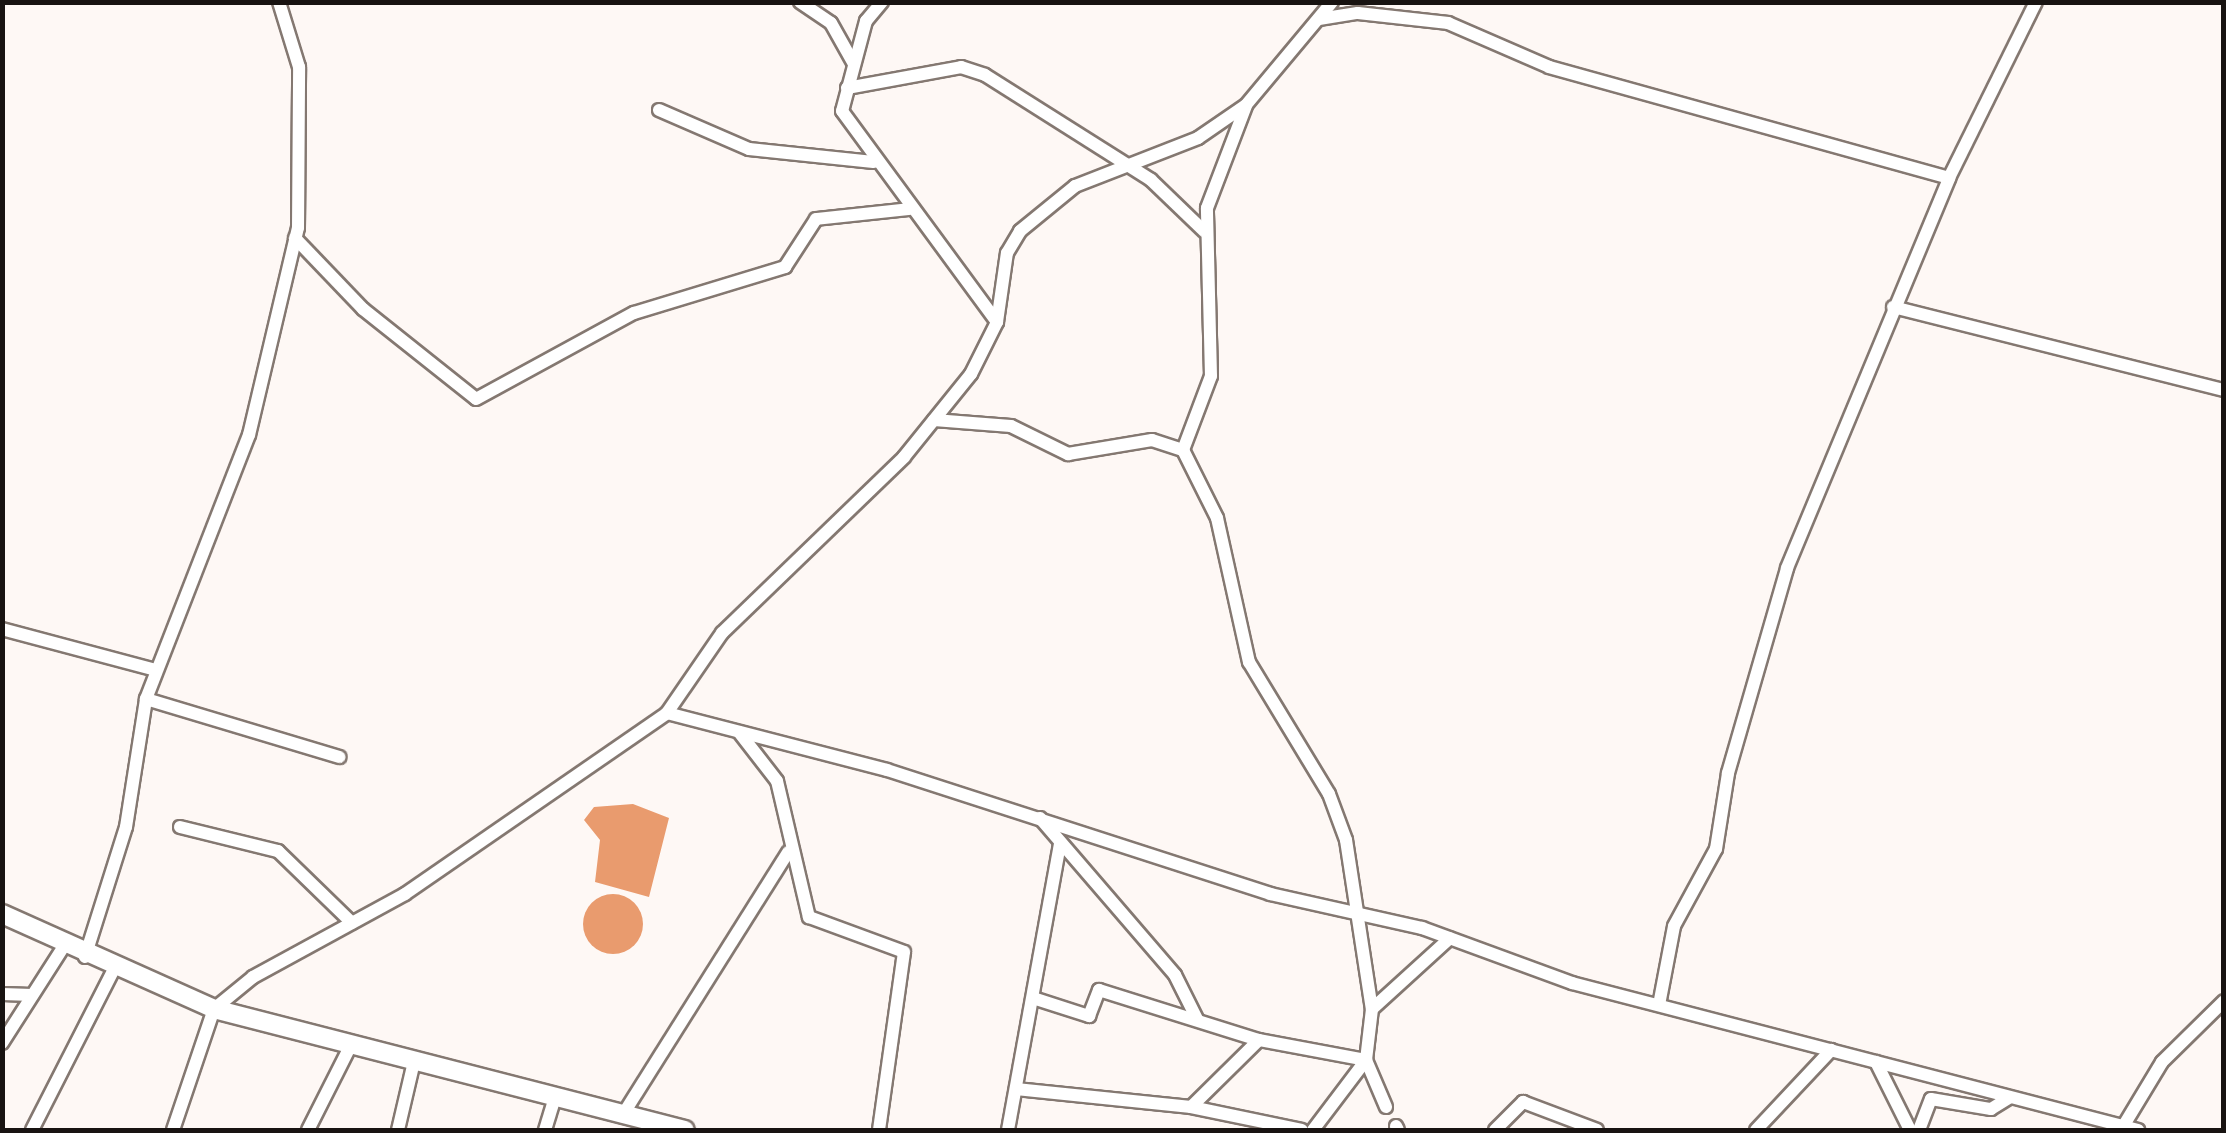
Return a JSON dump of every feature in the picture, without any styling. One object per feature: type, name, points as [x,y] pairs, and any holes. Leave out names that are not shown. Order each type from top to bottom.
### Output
[{"type":"street","points":[[86,957],[126,827],[146,700],[249,435],[295,238],[299,67],[280,2]]},
{"type":"street","points":[[882,2],[854,64],[842,110],[873,162],[997,322]]},
{"type":"street","points":[[174,1130],[214,1009],[352,923],[668,713],[722,633],[934,420],[997,322],[1007,252],[1020,231],[1075,186],[1198,138],[1246,105],[1332,2]]},
{"type":"street","points":[[1659,1005],[1674,926],[1716,849],[1728,773],[1788,568],[1949,178],[2036,2]]},
{"type":"street","points":[[806,4],[831,22],[854,64]]},
{"type":"street","points":[[1319,20],[1358,13],[1448,24],[1549,67],[1949,178]]},
{"type":"street","points":[[847,88],[961,67],[1051,111],[1123,167],[1166,191],[1204,230]]},
{"type":"street","points":[[1182,450],[1211,376],[1204,230],[1246,105]]},
{"type":"street","points":[[659,110],[749,149],[873,162]]},
{"type":"street","points":[[295,238],[363,309],[476,400],[634,312],[785,267],[816,219],[909,210]]},
{"type":"street","points":[[1893,307],[2224,390]]},
{"type":"street","points":[[934,420],[1010,426],[1068,454],[1152,440],[1182,450],[1217,518],[1249,662],[1329,794],[1359,914],[1372,1009],[1366,1060],[1386,1108]]},
{"type":"street","points":[[2,629],[156,670]]},
{"type":"street","points":[[146,700],[339,757]]},
{"type":"street","points":[[668,713],[729,726],[1039,816],[1450,938],[1659,1005],[2138,1130]]},
{"type":"street","points":[[729,726],[768,758],[809,916],[904,952],[879,1130]]},
{"type":"street","points":[[1039,816],[1175,975],[1197,1019]]},
{"type":"street","points":[[180,828],[278,852],[352,923]]},
{"type":"street","points":[[622,1116],[762,906],[791,842]]},
{"type":"street","points":[[1008,1130],[1036,999],[1060,843]]},
{"type":"street","points":[[2,914],[113,971],[214,1009],[413,1066],[685,1130]]},
{"type":"street","points":[[1372,1009],[1450,938]]},
{"type":"street","points":[[2,1043],[64,946]]},
{"type":"street","points":[[32,1130],[113,971]]},
{"type":"street","points":[[1036,999],[1089,1016],[1099,990],[1260,1040],[1366,1060]]},
{"type":"street","points":[[2,994],[32,995]]},
{"type":"street","points":[[2122,1128],[2174,1047],[2224,1002]]},
{"type":"street","points":[[1191,1107],[1260,1040]]},
{"type":"street","points":[[308,1130],[349,1049]]},
{"type":"street","points":[[1756,1130],[1831,1050]]},
{"type":"street","points":[[1313,1130],[1366,1060]]},
{"type":"street","points":[[1876,1062],[1910,1130]]},
{"type":"street","points":[[398,1130],[413,1066]]},
{"type":"street","points":[[1016,1089],[1191,1107],[1302,1130]]},
{"type":"street","points":[[1919,1130],[1931,1099],[1991,1109],[2010,1097]]},
{"type":"street","points":[[545,1130],[554,1100]]},
{"type":"street","points":[[1495,1130],[1523,1102],[1597,1130]]},
{"type":"shaded area","points":[[633,804],[669,818],[649,897],[595,882],[600,840],[584,820],[594,807]]},
{"type":"shaded area","points":[[613,894],[635,902],[643,924],[635,946],[613,954],[591,946],[583,924],[591,902]]}]
